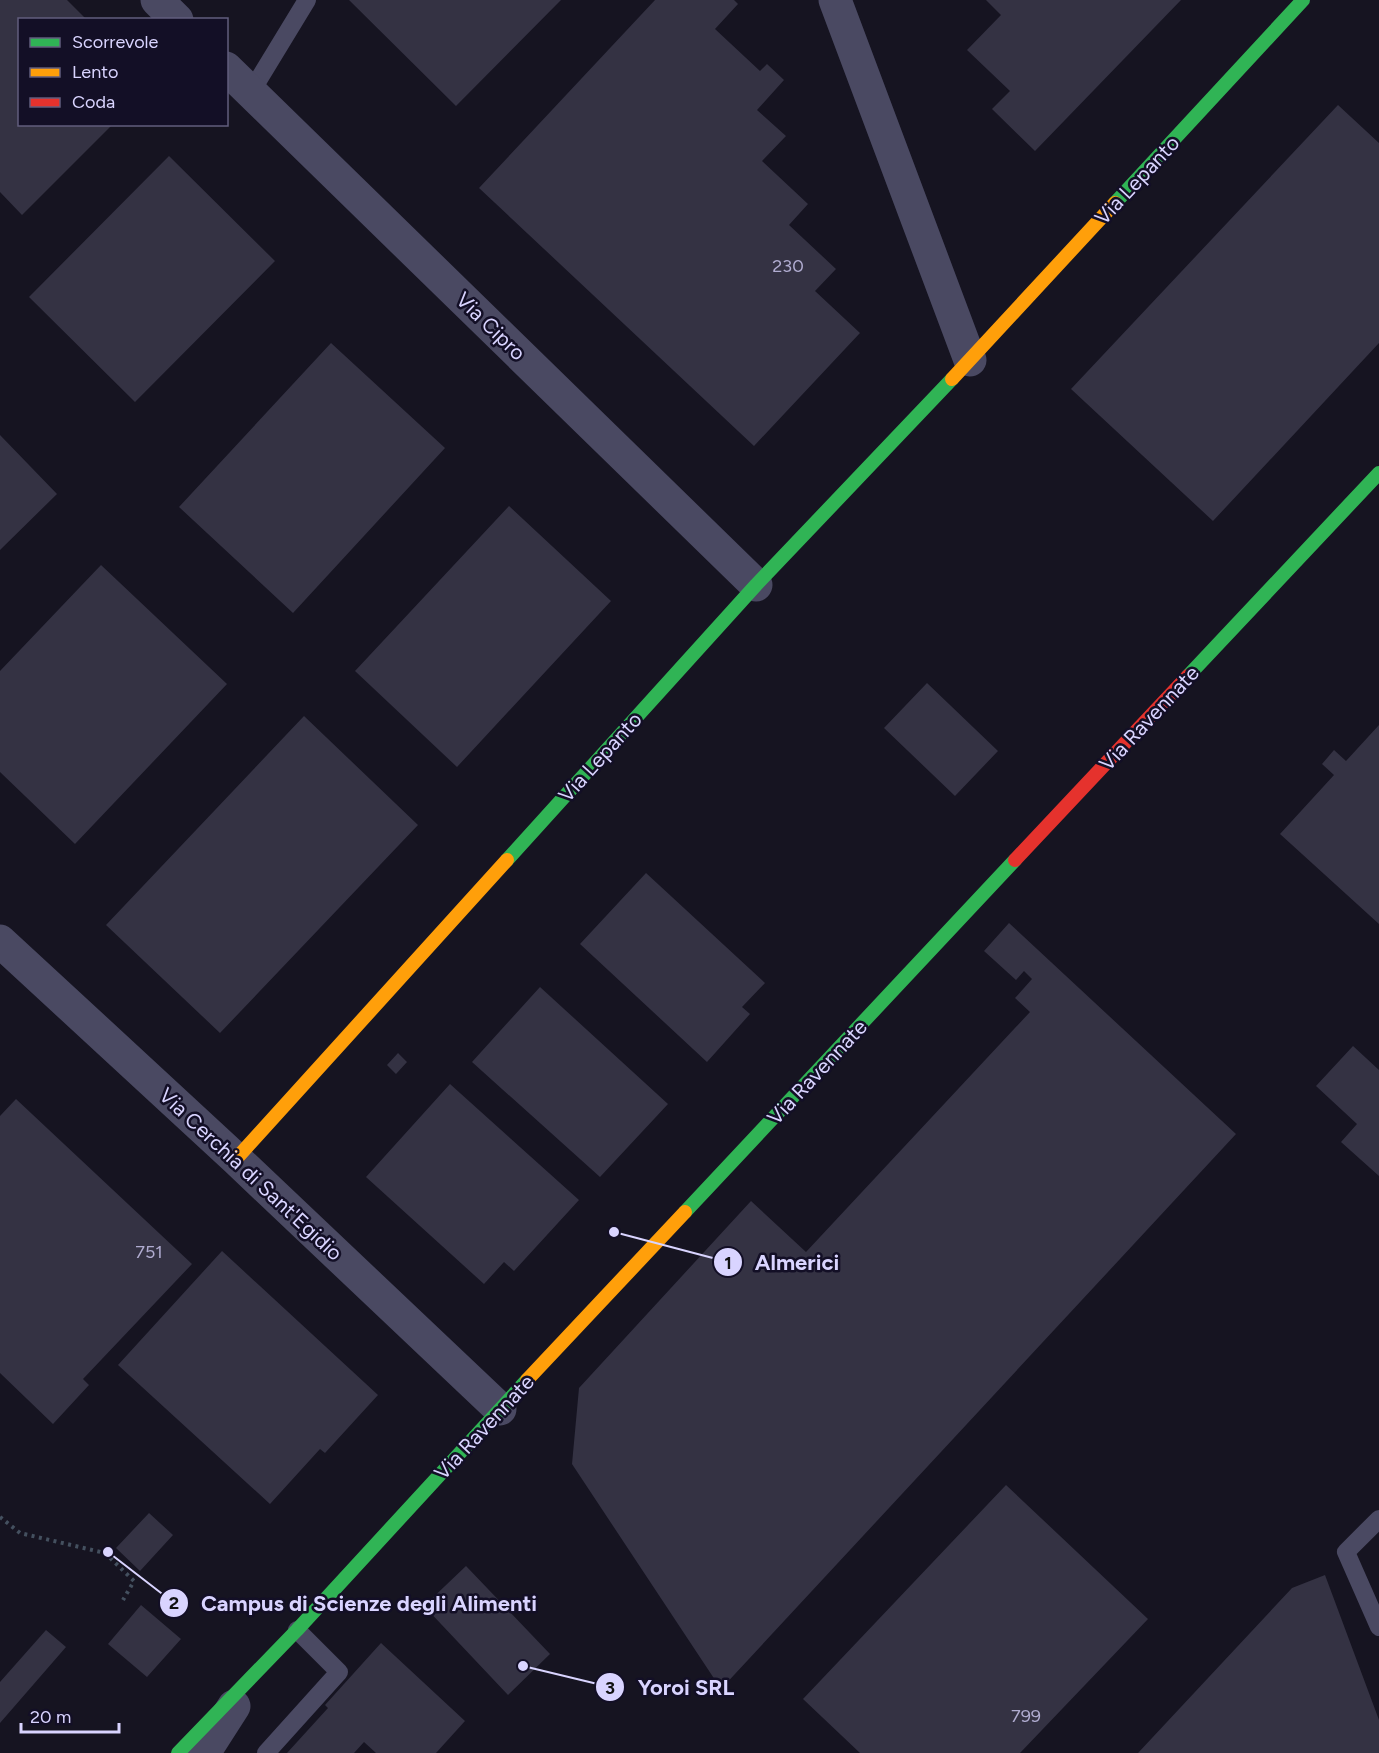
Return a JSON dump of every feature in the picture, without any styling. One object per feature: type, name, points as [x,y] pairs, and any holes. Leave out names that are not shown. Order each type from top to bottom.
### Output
[{"type":"street","points":[[157,0],[175,18]]},
{"type":"street","points":[[835,0],[970,360]]},
{"type":"street","name":"Via Lepanto","points":[[236,1160],[756,585],[970,360],[1303,0]]},
{"type":"street","name":"Via Cipro","points":[[228,70],[756,585]]},
{"type":"street","name":"Via Ravennate","points":[[178,1753],[297,1630],[500,1409],[1379,473]]},
{"type":"street","name":"Via Cerchia di Sant'Egidio","points":[[0,941],[500,1409]]},
{"type":"street","name":"Via Ravennate","points":[[204,1753],[256,1673]]},
{"type":"lane","points":[[251,92],[307,0]]},
{"type":"lane","points":[[1379,1519],[1346,1552],[1379,1627]]},
{"type":"lane","points":[[266,1753],[339,1672],[297,1630]]},
{"type":"path","points":[[0,1517],[20,1533],[105,1553],[134,1581],[123,1600]]},
{"type":"building","points":[[0,0],[67,0],[85,18],[18,18],[18,126],[111,126],[22,215],[0,192]]},
{"type":"building","points":[[349,0],[561,0],[456,106]]},
{"type":"building","points":[[655,0],[734,0],[738,4],[715,29],[760,71],[767,64],[784,80],[757,110],[786,136],[762,161],[808,204],[789,225],[836,269],[815,291],[860,333],[754,446],[479,188]]},
{"type":"building","points":[[986,0],[1181,0],[1035,151],[992,109],[1010,91],[967,50],[1001,15]]},
{"type":"building","points":[[1338,105],[1379,143],[1379,343],[1213,521],[1071,389]]},
{"type":"building","points":[[169,156],[275,261],[135,402],[29,297]]},
{"type":"building","points":[[331,343],[445,448],[293,613],[179,507]]},
{"type":"building","points":[[0,435],[57,494],[0,550]]},
{"type":"building","points":[[509,506],[611,601],[457,767],[355,671]]},
{"type":"building","points":[[101,565],[227,684],[75,844],[0,772],[0,671]]},
{"type":"building","points":[[927,683],[998,751],[955,796],[884,728]]},
{"type":"building","points":[[304,716],[418,825],[220,1033],[106,925]]},
{"type":"building","points":[[1379,725],[1379,924],[1280,834],[1334,775],[1322,764],[1334,750],[1346,761]]},
{"type":"building","points":[[646,873],[765,983],[742,1007],[750,1014],[707,1062],[580,944]]},
{"type":"building","points":[[1009,923],[1236,1134],[721,1689],[572,1464],[579,1388],[751,1201],[806,1252],[1030,1012],[1015,998],[1032,979],[1024,971],[1016,980],[984,951]]},
{"type":"building","points":[[540,987],[668,1104],[600,1177],[472,1062]]},
{"type":"building","points":[[1353,1046],[1379,1070],[1379,1176],[1341,1142],[1357,1124],[1316,1086]]},
{"type":"building","points":[[398,1053],[407,1062],[396,1074],[387,1065]]},
{"type":"building","points":[[450,1084],[579,1200],[514,1271],[504,1262],[484,1284],[366,1177]]},
{"type":"building","points":[[16,1099],[192,1264],[83,1379],[89,1385],[53,1424],[0,1373],[0,1116]]},
{"type":"building","points":[[222,1251],[378,1395],[325,1453],[320,1449],[270,1504],[118,1365]]},
{"type":"building","points":[[1006,1485],[1148,1619],[1020,1753],[860,1753],[803,1699]]},
{"type":"building","points":[[149,1513],[173,1535],[140,1571],[116,1548]]},
{"type":"building","points":[[466,1566],[550,1654],[508,1695],[424,1606]]},
{"type":"building","points":[[1325,1575],[1379,1720],[1379,1753],[1138,1753],[1292,1588]]},
{"type":"building","points":[[141,1605],[181,1639],[147,1677],[108,1644]]},
{"type":"building","points":[[46,1630],[66,1647],[0,1723],[0,1682]]},
{"type":"building","points":[[381,1643],[465,1721],[436,1753],[376,1753],[364,1742],[354,1753],[287,1753],[328,1708],[325,1705]]},
{"type":"traffic: fast","points":[[1115,203],[1303,0]]},
{"type":"traffic: fast","points":[[507,860],[756,585],[952,379]]},
{"type":"traffic: fast","points":[[1188,676],[1379,473]]},
{"type":"traffic: fast","points":[[685,1212],[1015,860]]},
{"type":"traffic: fast","points":[[178,1753],[297,1630],[527,1380]]},
{"type":"traffic: slow","points":[[952,379],[1115,203]]},
{"type":"traffic: slow","points":[[236,1159],[507,860]]},
{"type":"traffic: slow","points":[[527,1380],[685,1212]]},
{"type":"traffic: jam","points":[[1015,860],[1188,676]]},
{"type":"place","name":"Almerici","points":[[614,1232]]},
{"type":"place","name":"Campus di Scienze degli Alimenti","points":[[108,1552]]},
{"type":"place","name":"Yoroi SRL","points":[[523,1666]]}]
